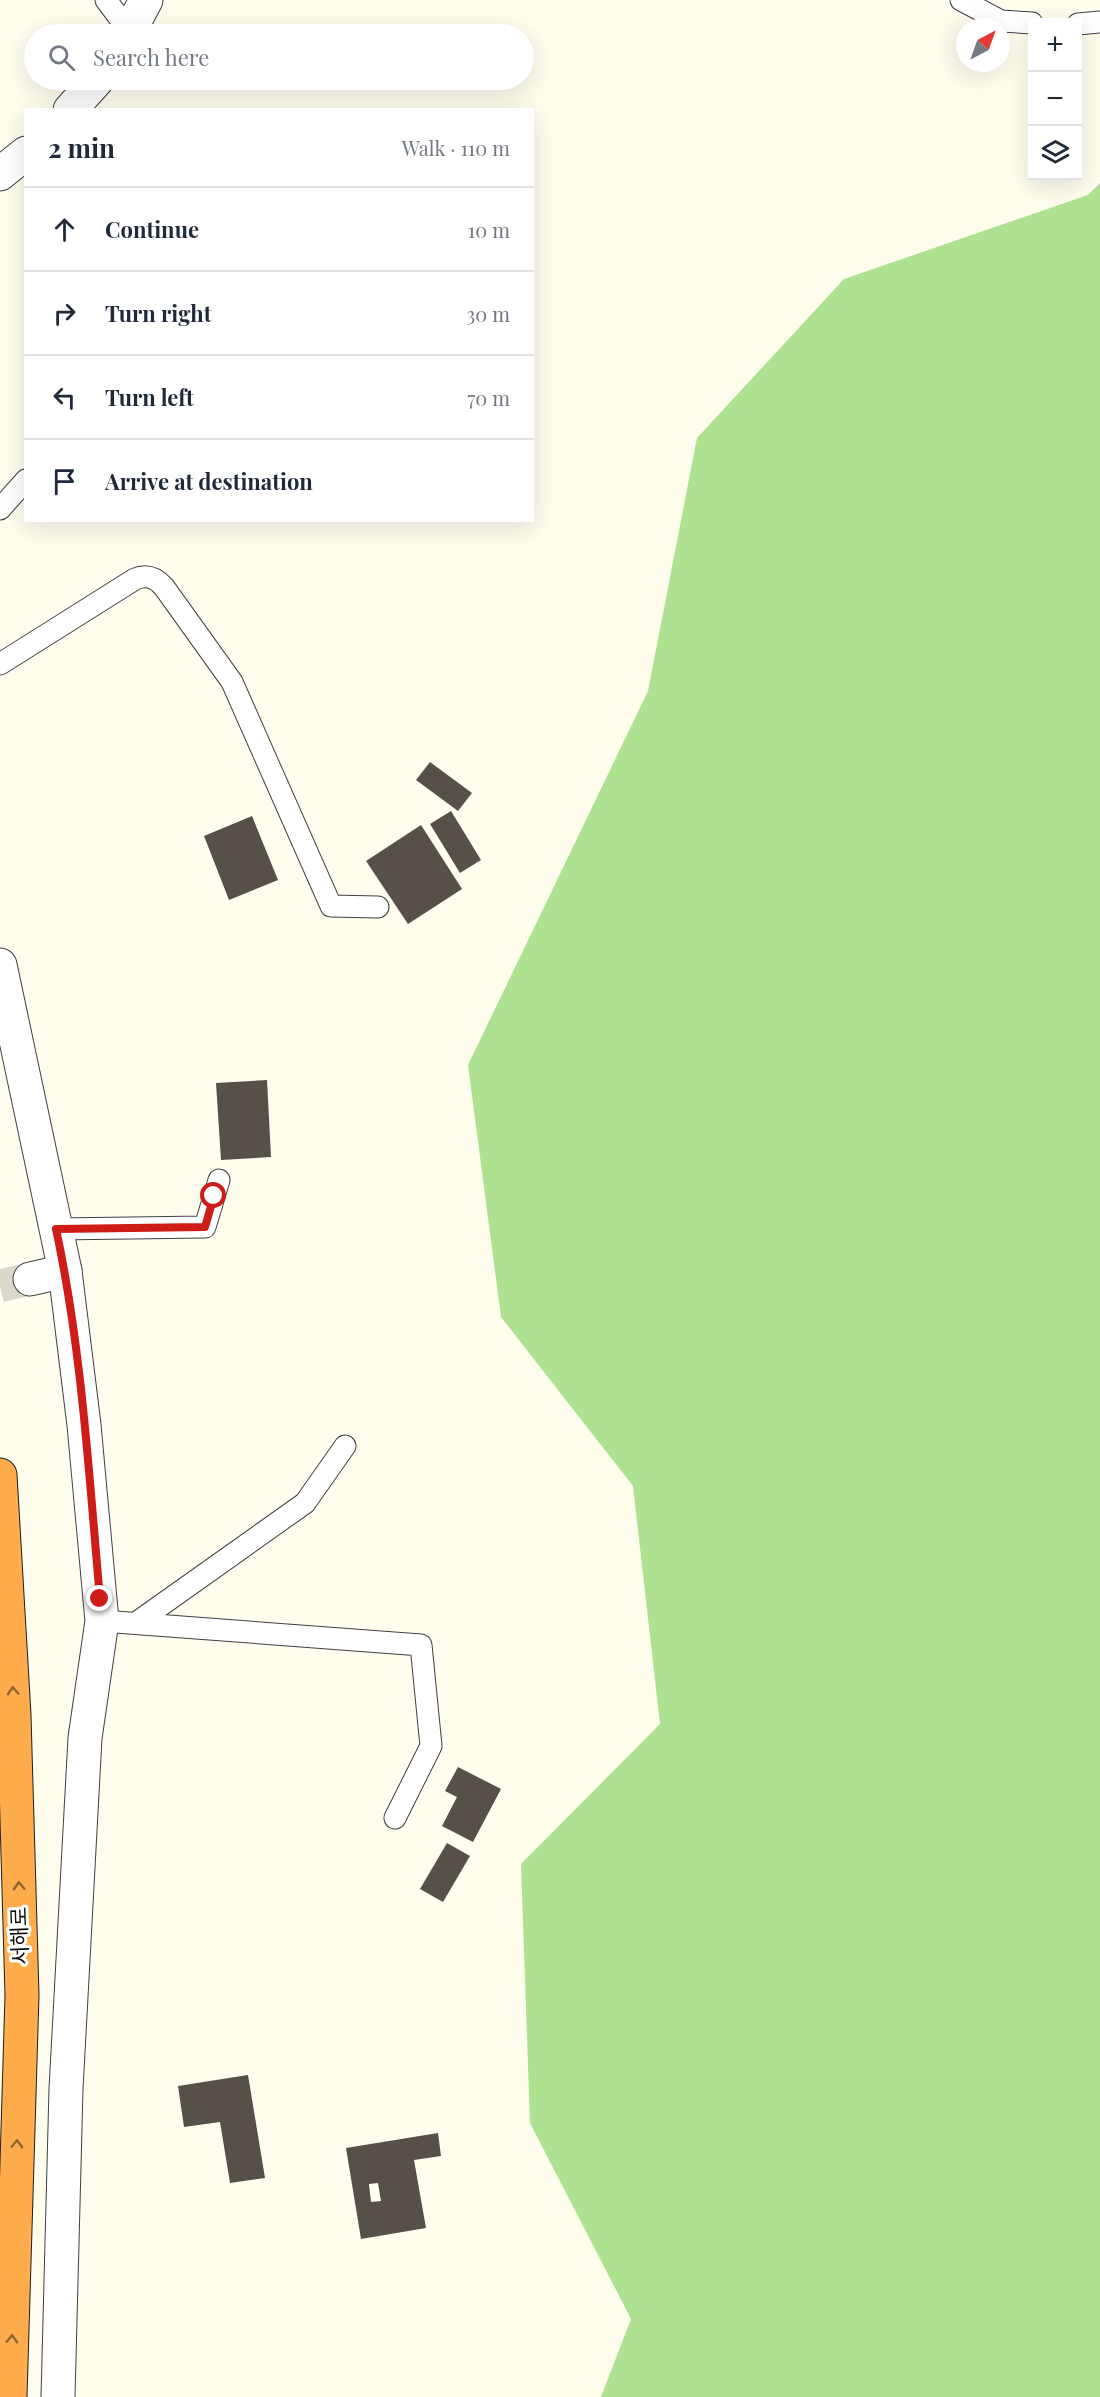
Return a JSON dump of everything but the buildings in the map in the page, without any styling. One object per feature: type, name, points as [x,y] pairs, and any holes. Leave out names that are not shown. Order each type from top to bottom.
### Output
[{"type":"highway","name":"서해로","points":[[0,1475],[14,1715],[22,1995],[10,2397]]},
{"type":"street","points":[[134,24],[146,0]]},
{"type":"street","points":[[72,108],[88,90]]},
{"type":"street","points":[[0,174],[24,155]]},
{"type":"street","points":[[0,965],[65,1271],[84,1425],[102,1621],[85,1738],[66,2089],[58,2397]]},
{"type":"street","points":[[30,1279],[65,1271]]},
{"type":"lane","points":[[106,0],[123,24]]},
{"type":"lane","points":[[961,0],[1001,21],[1028,23]]},
{"type":"lane","points":[[1082,24],[1100,22]]},
{"type":"lane","points":[[0,509],[24,482]]},
{"type":"lane","points":[[0,664],[135,579],[144,576],[155,579],[164,587],[232,682],[330,906],[378,907]]},
{"type":"lane","points":[[56,1229],[205,1227],[219,1180]]},
{"type":"lane","points":[[136,1623],[305,1503],[345,1446]]},
{"type":"lane","points":[[102,1621],[421,1645],[431,1746],[395,1818]]},
{"type":"green space","points":[[1100,183],[1100,2397],[601,2397],[631,2319],[530,2123],[521,1864],[660,1724],[633,1486],[501,1317],[468,1065],[648,691],[697,438],[844,279],[1088,195]]},
{"type":"tunnel","points":[[0,1286],[30,1279]]},
{"type":"route","points":[[100,1599],[84,1425],[65,1271],[56,1229],[205,1227],[214,1196]]}]
